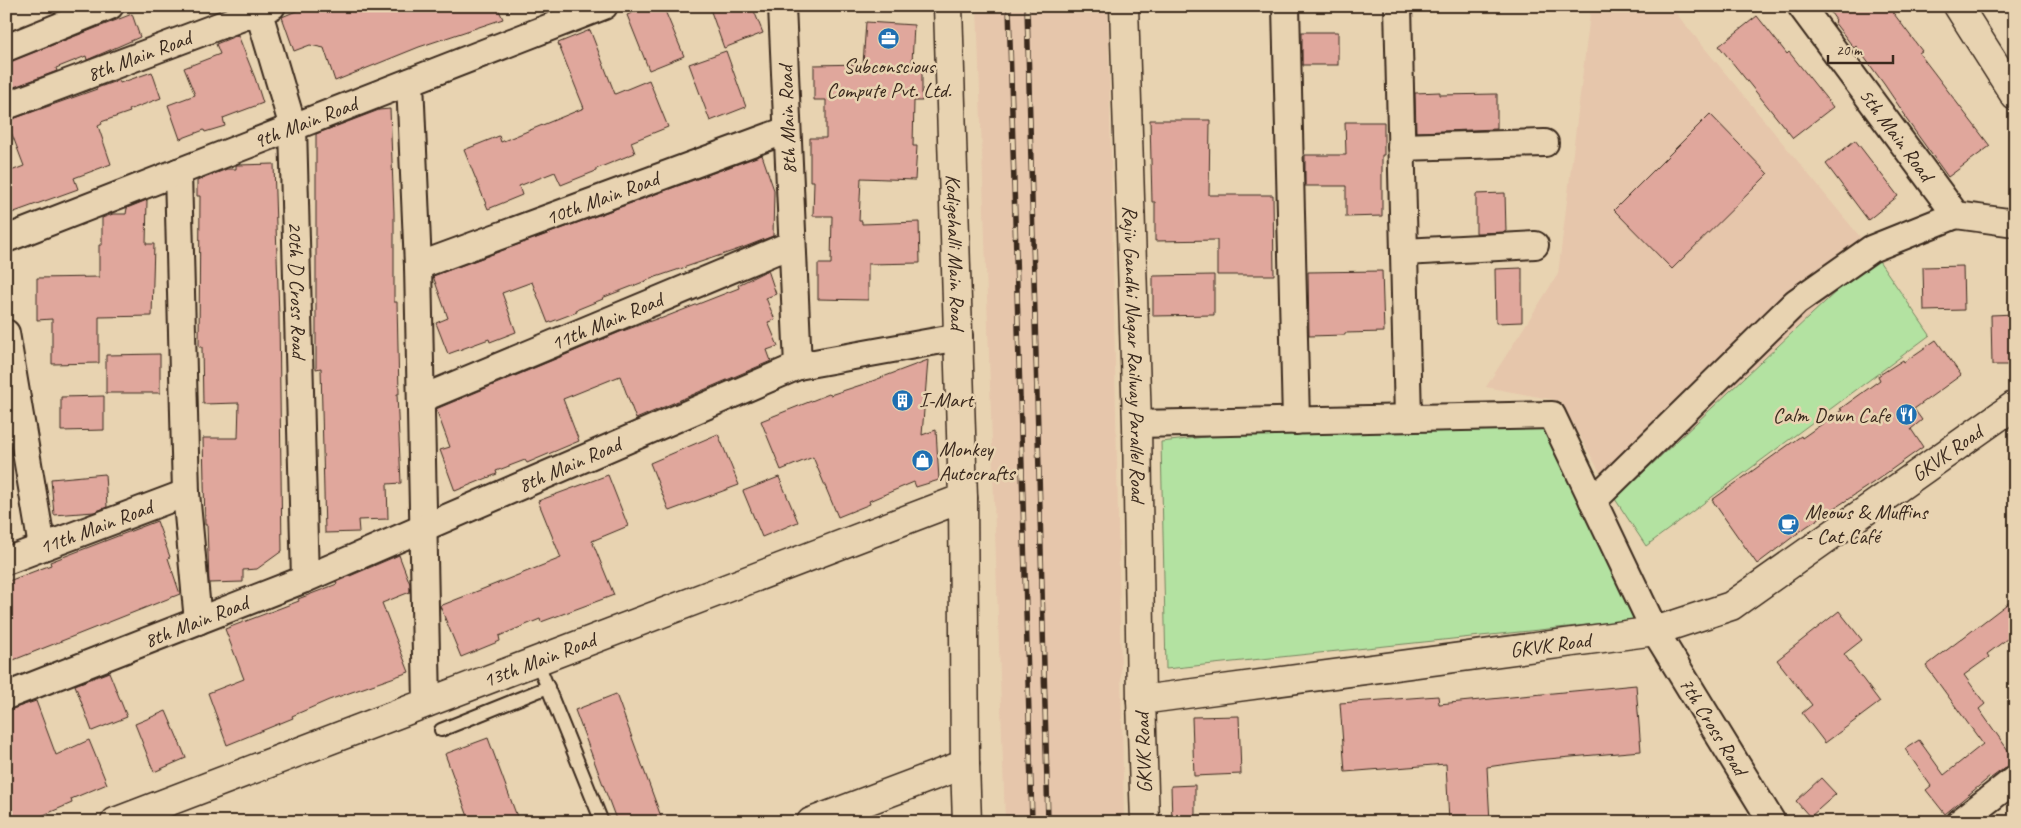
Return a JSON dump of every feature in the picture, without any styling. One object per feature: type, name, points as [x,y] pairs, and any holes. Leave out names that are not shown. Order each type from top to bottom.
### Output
[{"type":"street","points":[[6,48],[110,6]]},
{"type":"street","name":"9th Main Road","points":[[6,239],[604,6]]},
{"type":"street","name":"8th Main Road","points":[[6,696],[305,579],[798,366],[782,6]]},
{"type":"street","name":"Kodigehalli Main Road","points":[[948,6],[964,498],[967,822]]},
{"type":"street","name":"Rajiv Gandhi Nagar Railway Parallel Road","points":[[1124,6],[1137,424],[1141,700]]},
{"type":"street","points":[[1286,6],[1296,420]]},
{"type":"street","points":[[1137,424],[1408,418],[1398,6]]},
{"type":"street","name":"5th Main Road","points":[[1801,6],[1956,215]]},
{"type":"street","points":[[1958,6],[2011,91]]},
{"type":"street","name":"8th Main Road","points":[[6,106],[262,8]]},
{"type":"street","name":"20th D Cross Road","points":[[262,8],[293,128],[305,579]]},
{"type":"street","points":[[410,82],[418,266],[427,703]]},
{"type":"street","name":"10th Main Road","points":[[418,266],[787,130]]},
{"type":"street","points":[[1401,148],[1545,143]]},
{"type":"street","points":[[178,172],[186,494],[198,621]]},
{"type":"street","points":[[1593,501],[1796,302],[1871,249],[1956,215],[2015,223]]},
{"type":"street","name":"11th Main Road","points":[[420,399],[792,244]]},
{"type":"street","points":[[1404,252],[1535,246]]},
{"type":"street","points":[[6,333],[11,394],[42,547]]},
{"type":"street","points":[[798,366],[959,337]]},
{"type":"street","name":"GKVK Road","points":[[1145,822],[1141,700],[1655,631],[1731,606],[2015,405]]},
{"type":"street","name":"7th Cross Road","points":[[1408,418],[1552,415],[1655,631],[1772,822]]},
{"type":"street","name":"11th Main Road","points":[[6,561],[186,494]]},
{"type":"street","name":"13th Main Road","points":[[115,822],[964,498]]},
{"type":"street","points":[[811,822],[842,816],[965,764]]},
{"type":"street","points":[[1960,822],[2015,779]]},
{"type":"lane","points":[[537,661],[602,822]]},
{"type":"lane","points":[[441,730],[548,687]]},
{"type":"shaded area","points":[[977,6],[1108,6],[1124,822],[1005,822]]},
{"type":"shaded area","points":[[1591,6],[1670,6],[1875,255],[1615,499],[1560,401],[1486,387],[1558,274]]},
{"type":"green space","points":[[1875,255],[1930,335],[1646,546],[1615,499]]},
{"type":"green space","points":[[1542,422],[1634,620],[1166,669],[1161,442],[1249,432]]},
{"type":"building","points":[[308,6],[497,6],[503,19],[419,47],[335,81],[324,48],[310,45],[294,51],[282,17]]},
{"type":"building","points":[[648,6],[663,6],[684,56],[649,70],[627,15]]},
{"type":"building","points":[[709,6],[752,6],[763,33],[724,48]]},
{"type":"building","points":[[1826,6],[1888,6],[1922,51],[1919,53],[1990,146],[1948,177],[1904,116],[1884,84],[1856,46],[1854,48],[1834,22],[1836,20]]},
{"type":"building","points":[[132,14],[140,37],[87,60],[86,56],[56,68],[57,71],[6,90],[6,63]]},
{"type":"building","points":[[1757,16],[1833,107],[1793,138],[1719,46]]},
{"type":"building","points":[[866,22],[914,25],[912,63],[922,63],[922,101],[914,101],[913,146],[917,146],[915,180],[861,178],[859,221],[862,221],[862,224],[919,222],[920,263],[868,264],[868,300],[818,299],[818,264],[831,264],[832,216],[813,216],[814,181],[810,181],[810,138],[826,138],[826,100],[814,100],[814,65],[863,64]]},
{"type":"building","points":[[590,30],[615,94],[649,80],[668,127],[631,142],[635,153],[596,169],[596,171],[561,185],[555,172],[519,186],[522,195],[488,209],[464,150],[499,136],[501,142],[584,108],[558,43]]},
{"type":"building","points":[[1302,32],[1338,32],[1338,65],[1302,65]]},
{"type":"building","points":[[238,35],[263,103],[223,118],[225,126],[205,132],[204,130],[180,139],[168,105],[195,95],[184,68],[220,54],[216,44]]},
{"type":"building","points":[[726,51],[746,107],[710,121],[689,64]]},
{"type":"building","points":[[152,72],[161,98],[101,122],[102,124],[98,126],[111,164],[74,178],[78,189],[6,215],[6,173],[24,166],[7,121],[119,80],[120,83]]},
{"type":"building","points":[[1440,92],[1440,95],[1497,94],[1497,129],[1416,132],[1415,93]]},
{"type":"building","points":[[390,109],[394,213],[394,302],[397,302],[399,394],[397,394],[401,483],[387,484],[388,519],[358,520],[359,532],[325,533],[321,368],[316,369],[316,134],[379,110]]},
{"type":"building","points":[[1710,114],[1768,174],[1672,269],[1614,210]]},
{"type":"building","points":[[1150,120],[1210,120],[1209,195],[1273,195],[1274,275],[1217,275],[1217,240],[1155,241],[1155,202],[1152,202]]},
{"type":"building","points":[[1345,122],[1384,122],[1382,216],[1346,217],[1346,186],[1305,186],[1305,155],[1346,155]]},
{"type":"building","points":[[1855,140],[1898,196],[1868,220],[1826,164]]},
{"type":"building","points":[[762,155],[774,190],[773,236],[656,277],[602,298],[576,310],[577,312],[548,323],[532,282],[502,293],[516,332],[490,342],[489,339],[448,354],[436,323],[448,318],[433,276]]},
{"type":"building","points":[[274,164],[279,317],[282,551],[257,569],[243,570],[243,582],[209,583],[207,525],[205,525],[203,438],[238,438],[239,403],[203,404],[202,347],[199,347],[200,196],[197,196],[197,181],[227,169],[236,169],[236,165]]},
{"type":"building","points":[[1505,193],[1506,232],[1476,233],[1476,194]]},
{"type":"building","points":[[147,200],[146,244],[154,244],[152,316],[99,317],[99,363],[52,364],[52,319],[37,320],[37,278],[99,277],[99,245],[102,245],[102,218],[113,214],[126,214],[127,208]]},
{"type":"building","points":[[1963,266],[1964,310],[1924,311],[1923,267]]},
{"type":"building","points":[[1522,268],[1522,322],[1496,323],[1495,269]]},
{"type":"building","points":[[768,270],[776,294],[766,298],[775,320],[768,322],[778,346],[767,350],[771,361],[636,419],[620,376],[563,399],[579,441],[527,463],[525,460],[496,471],[497,474],[455,491],[440,450],[450,447],[436,409],[620,332],[660,319],[739,288],[738,285]]},
{"type":"building","points":[[1382,271],[1384,332],[1309,336],[1308,272]]},
{"type":"building","points":[[1214,275],[1214,315],[1153,316],[1153,276]]},
{"type":"building","points":[[2015,314],[2015,365],[1992,365],[1991,315]]},
{"type":"building","points":[[1936,340],[1961,375],[1914,409],[1922,420],[1911,429],[1923,447],[1806,527],[1757,564],[1712,500],[1801,436],[1802,438],[1842,410],[1840,409],[1880,380],[1878,376],[1903,360],[1904,362]]},
{"type":"building","points":[[160,354],[160,393],[106,393],[106,355]]},
{"type":"building","points":[[928,360],[922,435],[936,430],[939,480],[916,487],[914,482],[869,501],[870,504],[838,517],[813,457],[781,470],[761,421],[829,394],[867,383]]},
{"type":"building","points":[[104,396],[104,430],[61,431],[61,397]]},
{"type":"building","points":[[718,434],[739,485],[669,511],[650,463]]},
{"type":"building","points":[[105,474],[107,507],[94,512],[54,515],[51,479]]},
{"type":"building","points":[[608,475],[628,526],[592,541],[614,595],[541,622],[540,619],[499,636],[500,641],[461,657],[440,606],[561,558],[538,501]]},
{"type":"building","points":[[779,477],[798,522],[762,537],[743,491]]},
{"type":"building","points":[[157,521],[170,557],[168,558],[180,594],[6,663],[6,582],[51,565],[50,562]]},
{"type":"building","points":[[399,555],[410,584],[410,592],[382,603],[409,672],[329,700],[292,716],[293,718],[227,745],[208,693],[244,679],[225,629],[299,601],[298,599],[337,584],[336,582]]},
{"type":"building","points":[[2015,598],[2015,633],[1987,654],[1989,657],[1964,675],[1985,704],[1979,709],[2015,760],[2015,764],[1990,777],[1945,814],[1926,790],[1931,786],[1905,749],[1919,740],[1944,775],[1983,744],[1926,666]]},
{"type":"building","points":[[1839,611],[1862,640],[1844,654],[1880,702],[1825,743],[1802,713],[1812,705],[1777,660]]},
{"type":"building","points":[[109,672],[127,717],[92,731],[75,685]]},
{"type":"building","points":[[1636,685],[1641,751],[1536,760],[1487,767],[1490,822],[1449,822],[1446,764],[1345,772],[1340,703],[1438,696],[1439,704]]},
{"type":"building","points":[[616,694],[663,822],[617,822],[575,710]]},
{"type":"building","points":[[36,701],[56,755],[89,740],[107,784],[71,799],[72,803],[27,822],[6,822],[6,711]]},
{"type":"building","points":[[166,711],[186,758],[154,772],[135,724]]},
{"type":"building","points":[[1239,716],[1241,774],[1194,776],[1192,717]]},
{"type":"building","points":[[488,738],[519,822],[470,822],[445,754]]},
{"type":"building","points":[[1821,778],[1836,794],[1810,817],[1796,801]]},
{"type":"building","points":[[1195,785],[1195,822],[1172,822],[1171,786]]},
{"type":"railway","points":[[1009,6],[1032,822]]},
{"type":"railway","points":[[1027,6],[1048,822]]},
{"type":"place","name":"Subconscious Compute Pvt. Ltd.","points":[[889,39]]},
{"type":"place","name":"I-Mart","points":[[903,400]]},
{"type":"place","name":"Calm Down Cafe","points":[[1906,415]]},
{"type":"place","name":"Monkey Autocrafts","points":[[923,461]]},
{"type":"place","name":"Meows & Muffins - Cat Café","points":[[1789,524]]}]
